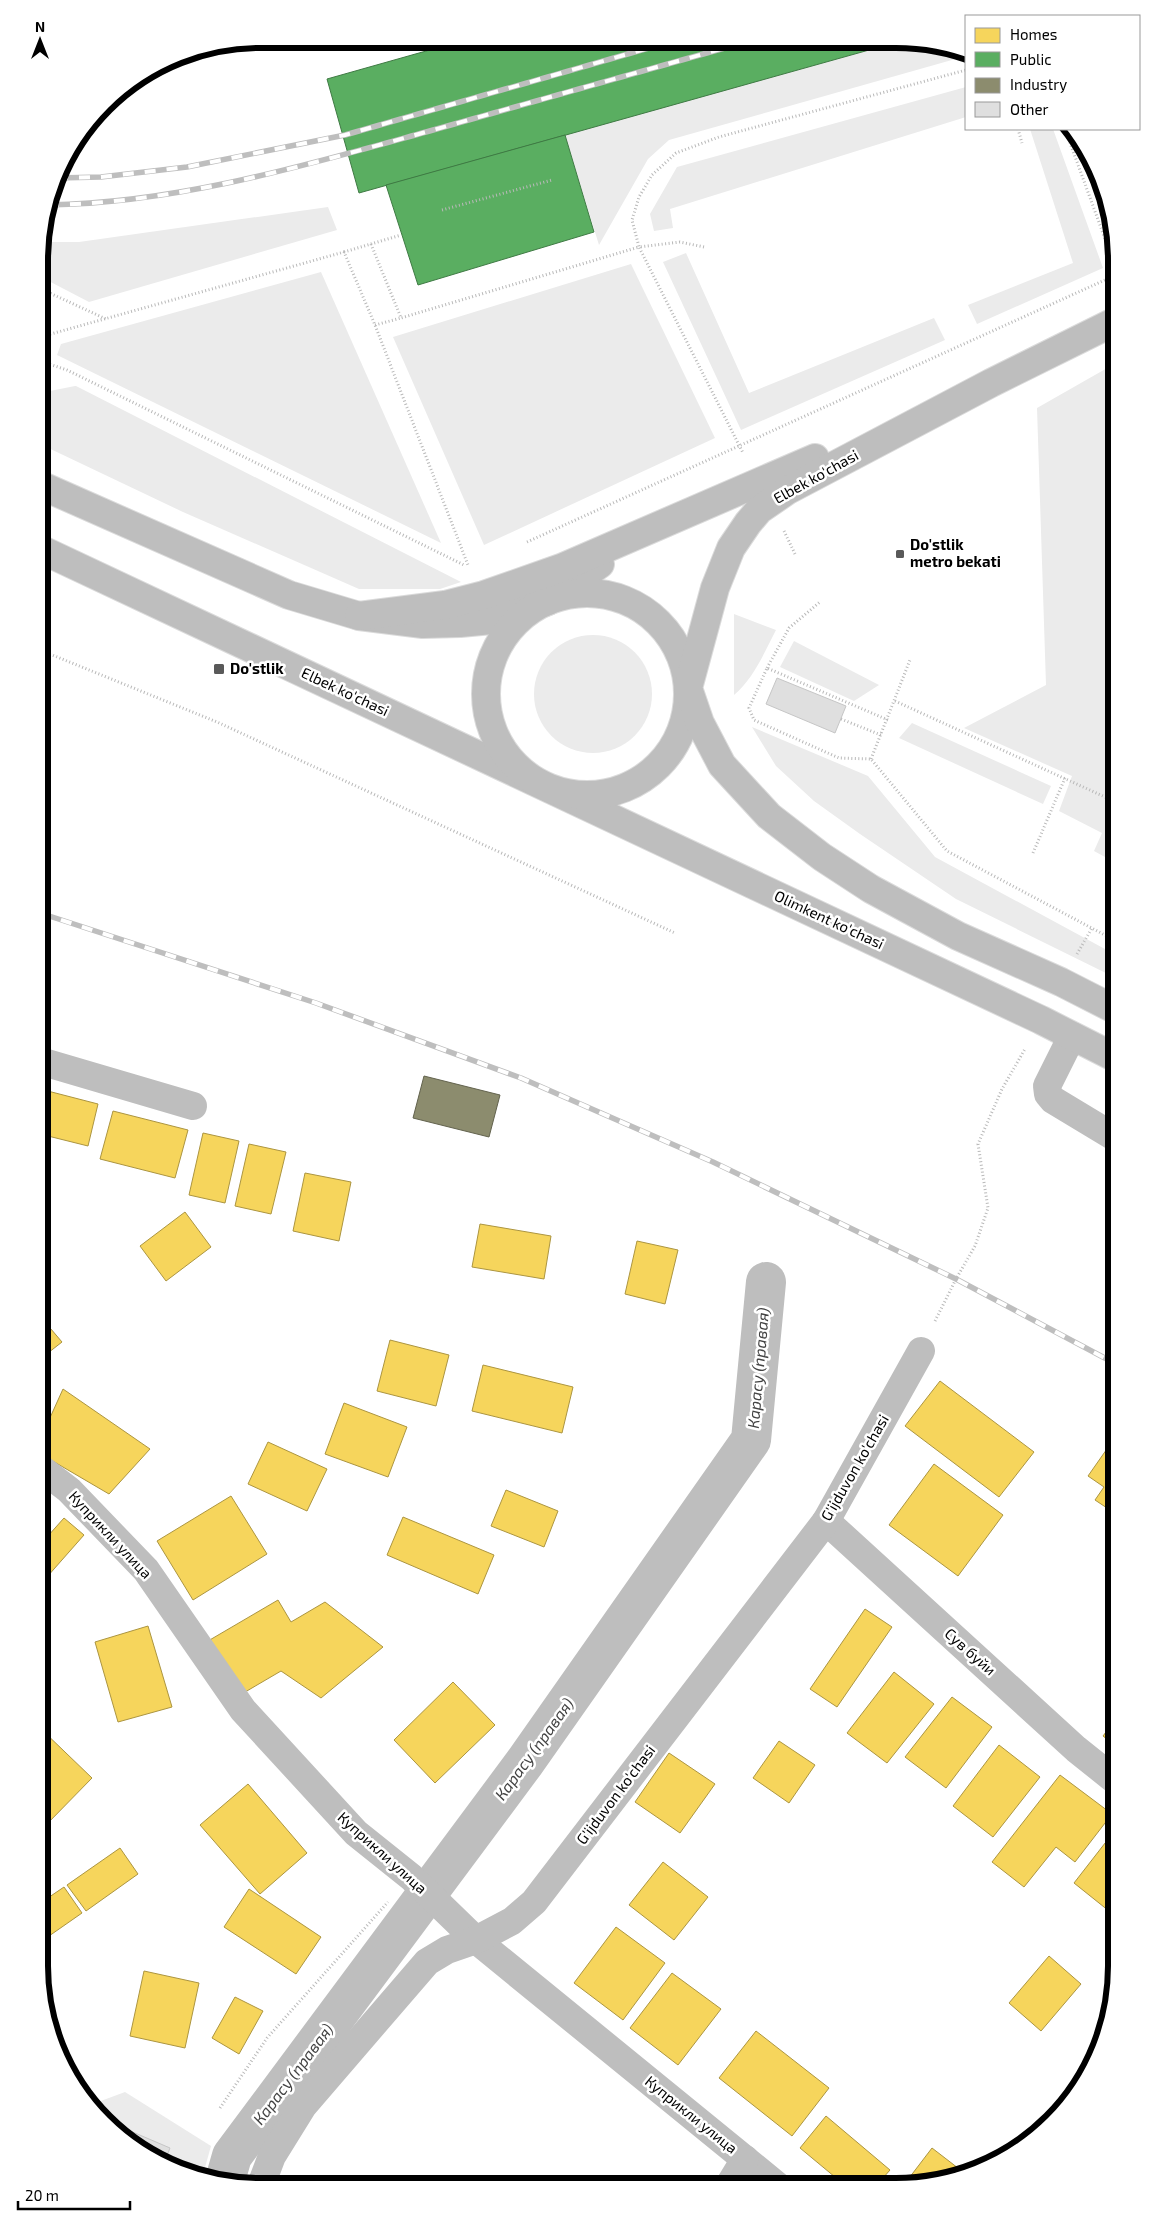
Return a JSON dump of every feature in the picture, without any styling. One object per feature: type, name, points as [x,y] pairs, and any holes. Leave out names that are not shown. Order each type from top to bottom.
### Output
[{"type":"main road","name":"Elbek ko'chasi","points":[[688,688],[715,588],[731,548],[759,510],[788,490],[992,383],[1108,325]]},
{"type":"main road","name":"Elbek ko'chasi","points":[[359,616],[445,605],[484,595],[561,568],[638,533],[992,383]]},
{"type":"main road","name":"Elbek ko'chasi","points":[[48,489],[289,595],[359,616],[423,624],[492,620],[548,602],[638,533]]},
{"type":"main road","name":"Elbek ko'chasi","points":[[48,553],[541,784]]},
{"type":"main road","points":[[688,688],[685,718],[674,746],[665,758],[643,778],[629,786],[600,794],[570,793],[541,784],[513,763],[494,733],[488,708],[487,681],[494,656],[507,633],[525,615],[548,602],[563,596],[595,594],[626,601],[640,608],[659,623],[674,642],[683,664],[688,688],[700,723],[722,764],[755,803],[800,841],[871,889],[958,936],[1061,982],[1108,1006]]},
{"type":"main road","name":"Olimkent ko'chasi","points":[[541,784],[1108,1054]]},
{"type":"main road","points":[[1072,1036],[1047,1086],[1048,1094],[1053,1100],[1108,1133]]},
{"type":"main road","points":[[48,1062],[193,1106]]},
{"type":"main road","name":"G'ijduvon ko'chasi","points":[[264,2178],[272,2156],[303,2106],[427,1962],[447,1950],[476,1940],[512,1921],[534,1902],[826,1521],[921,1351]]},
{"type":"main road","name":"Куприкли улица","points":[[48,1474],[69,1490],[146,1570],[243,1710],[356,1834],[410,1877],[476,1940],[768,2178]]},
{"type":"main road","name":"Сув буйи","points":[[826,1521],[1076,1749],[1108,1775]]},
{"type":"main road","points":[[733,2178],[745,2159]]},
{"type":"path","points":[[758,482],[640,247],[632,220],[640,197],[652,175],[676,153],[719,137],[965,70]]},
{"type":"path","points":[[1018,130],[1022,143]]},
{"type":"path","points":[[1067,135],[1107,244]]},
{"type":"path","points":[[442,210],[552,180]]},
{"type":"path","points":[[48,336],[401,235]]},
{"type":"path","points":[[375,325],[640,247],[680,242],[704,247]]},
{"type":"path","points":[[371,244],[401,318]]},
{"type":"path","points":[[48,364],[68,370],[469,568],[375,325],[344,252]]},
{"type":"path","points":[[523,544],[1108,279]]},
{"type":"path","points":[[48,293],[108,319]]},
{"type":"path","points":[[821,602],[789,628],[767,668],[749,708],[754,720],[839,758],[871,759],[947,851],[1108,937]]},
{"type":"path","points":[[48,653],[217,722],[675,933]]},
{"type":"path","points":[[871,759],[888,720],[910,660]]},
{"type":"path","points":[[767,668],[888,720]]},
{"type":"path","points":[[895,701],[1108,798]]},
{"type":"path","points":[[841,719],[881,734]]},
{"type":"path","points":[[1033,853],[1065,778]]},
{"type":"path","points":[[1075,958],[1092,928]]},
{"type":"path","points":[[921,1351],[956,1279],[975,1246],[988,1208],[978,1144],[1002,1089],[1028,1043]]},
{"type":"path","points":[[220,2108],[267,2038],[410,1877]]},
{"type":"shaded area","points":[[876,48],[923,49],[960,58],[669,140],[648,159],[599,245],[565,135]]},
{"type":"shaded area","points":[[965,87],[965,117],[670,209],[673,228],[654,231],[650,214],[677,167]]},
{"type":"shaded area","points":[[1030,130],[1053,130],[1103,268],[977,324],[968,305],[1073,263]]},
{"type":"shaded area","points":[[328,207],[337,230],[89,302],[48,281],[48,242],[79,242]]},
{"type":"shaded area","points":[[686,253],[749,393],[934,318],[945,340],[741,430],[663,262]]},
{"type":"shaded area","points":[[631,264],[715,438],[484,545],[393,337]]},
{"type":"shaded area","points":[[321,272],[441,543],[57,355],[61,344]]},
{"type":"shaded area","points":[[1108,368],[1108,859],[1094,851],[1102,833],[1059,811],[1072,776],[964,728],[1046,685],[1037,408]]},
{"type":"shaded area","points":[[76,386],[461,582],[440,589],[359,589],[183,512],[48,448],[48,391]]},
{"type":"shaded area","points":[[734,614],[776,630],[753,673],[734,695]]},
{"type":"shaded area","points":[[593,635],[615,640],[635,652],[647,672],[652,694],[647,716],[635,736],[615,748],[593,753],[571,748],[551,736],[539,716],[534,694],[539,672],[551,652],[571,640]]},
{"type":"shaded area","points":[[794,641],[879,685],[854,701],[780,667]]},
{"type":"shaded area","points":[[912,723],[1051,786],[1043,804],[899,738]]},
{"type":"shaded area","points":[[752,727],[868,776],[935,857],[1108,951],[1108,974],[956,899],[814,801],[776,766]]},
{"type":"shaded area","points":[[125,2092],[211,2146],[204,2171],[166,2157],[142,2143],[130,2135],[97,2102]]},
{"type":"building: Homes","points":[[48,1091],[98,1104],[88,1146],[48,1136]]},
{"type":"building: Homes","points":[[113,1111],[188,1130],[175,1178],[100,1159]]},
{"type":"building: Homes","points":[[203,1133],[239,1141],[225,1203],[189,1195]]},
{"type":"building: Homes","points":[[249,1144],[286,1152],[271,1214],[235,1206]]},
{"type":"building: Homes","points":[[305,1173],[351,1182],[339,1241],[293,1231]]},
{"type":"building: Homes","points":[[185,1212],[211,1247],[166,1281],[140,1246]]},
{"type":"building: Homes","points":[[480,1224],[551,1236],[544,1279],[472,1267]]},
{"type":"building: Homes","points":[[637,1241],[678,1250],[665,1304],[625,1294]]},
{"type":"building: Homes","points":[[48,1326],[62,1342],[48,1353]]},
{"type":"building: Homes","points":[[390,1340],[449,1355],[436,1406],[377,1391]]},
{"type":"building: Homes","points":[[483,1365],[573,1387],[562,1433],[472,1411]]},
{"type":"building: Homes","points":[[940,1381],[1034,1452],[999,1497],[905,1426]]},
{"type":"building: Homes","points":[[63,1389],[150,1449],[109,1494],[48,1458],[48,1422]]},
{"type":"building: Homes","points":[[344,1403],[407,1427],[388,1477],[325,1454]]},
{"type":"building: Homes","points":[[268,1442],[327,1469],[307,1511],[248,1484]]},
{"type":"building: Homes","points":[[1108,1447],[1108,1509],[1095,1500],[1104,1487],[1088,1476]]},
{"type":"building: Homes","points":[[934,1464],[1003,1515],[958,1576],[889,1525]]},
{"type":"building: Homes","points":[[506,1490],[558,1511],[544,1547],[491,1526]]},
{"type":"building: Homes","points":[[231,1496],[267,1554],[193,1600],[157,1541]]},
{"type":"building: Homes","points":[[403,1517],[494,1555],[478,1594],[387,1555]]},
{"type":"building: Homes","points":[[64,1518],[84,1535],[48,1576],[48,1536]]},
{"type":"building: Homes","points":[[278,1600],[291,1622],[325,1602],[383,1647],[321,1698],[281,1671],[240,1695],[208,1641]]},
{"type":"building: Homes","points":[[865,1609],[892,1627],[837,1707],[810,1689]]},
{"type":"building: Homes","points":[[148,1626],[172,1707],[118,1722],[95,1642]]},
{"type":"building: Homes","points":[[894,1672],[934,1704],[887,1763],[847,1733]]},
{"type":"building: Homes","points":[[453,1682],[495,1725],[435,1783],[394,1740]]},
{"type":"building: Homes","points":[[952,1697],[992,1727],[946,1788],[905,1757]]},
{"type":"building: Homes","points":[[1108,1729],[1108,1740],[1103,1736]]},
{"type":"building: Homes","points":[[48,1736],[92,1778],[48,1823]]},
{"type":"building: Homes","points":[[779,1741],[815,1765],[789,1803],[753,1778]]},
{"type":"building: Homes","points":[[999,1745],[1040,1777],[993,1837],[953,1806]]},
{"type":"building: Homes","points":[[669,1753],[715,1784],[680,1833],[635,1802]]},
{"type":"building: Homes","points":[[1060,1775],[1108,1811],[1108,1819],[1075,1862],[1056,1847],[1024,1887],[992,1862]]},
{"type":"building: Homes","points":[[248,1784],[307,1853],[260,1894],[200,1825]]},
{"type":"building: Homes","points":[[1108,1839],[1108,1910],[1074,1883]]},
{"type":"building: Homes","points":[[120,1848],[138,1874],[86,1911],[67,1885]]},
{"type":"building: Homes","points":[[663,1862],[708,1897],[674,1940],[629,1905]]},
{"type":"building: Homes","points":[[64,1887],[82,1913],[48,1937],[48,1898]]},
{"type":"building: Homes","points":[[249,1889],[321,1937],[296,1974],[224,1927]]},
{"type":"building: Homes","points":[[616,1927],[665,1963],[623,2020],[574,1983]]},
{"type":"building: Homes","points":[[1049,1956],[1081,1984],[1041,2031],[1009,2003]]},
{"type":"building: Homes","points":[[144,1971],[199,1983],[185,2048],[130,2036]]},
{"type":"building: Homes","points":[[672,1973],[721,2009],[678,2065],[630,2028]]},
{"type":"building: Homes","points":[[235,1997],[263,2011],[239,2054],[212,2038]]},
{"type":"building: Homes","points":[[756,2031],[829,2088],[792,2136],[719,2078]]},
{"type":"building: Homes","points":[[826,2116],[890,2170],[883,2178],[836,2178],[800,2148]]},
{"type":"building: Homes","points":[[932,2148],[959,2169],[923,2177],[909,2178]]},
{"type":"building: Public","points":[[437,48],[876,48],[359,193],[327,79]]},
{"type":"building: Public","points":[[565,135],[594,232],[418,285],[386,185]]},
{"type":"building: Industry","points":[[424,1076],[500,1095],[489,1137],[413,1118]]},
{"type":"building: Other","points":[[777,678],[846,706],[835,733],[766,704]]},
{"type":"building: Other","points":[[121,2127],[170,2148],[166,2157],[130,2135]]},
{"type":"waterway","name":"Карасу (правая)","points":[[226,2176],[232,2156],[525,1762],[751,1440],[766,1282]]},
{"type":"railway","points":[[64,178],[101,177],[187,167],[345,135],[649,48]]},
{"type":"railway","points":[[55,205],[144,198],[286,170],[725,48]]},
{"type":"railway","points":[[48,916],[316,1003],[521,1078],[713,1162],[956,1279],[1108,1360]]},
{"type":"place","name":"Do'stlik metro bekati","points":[[900,554]]},
{"type":"place","name":"Do'stlik","points":[[219,669]]}]
